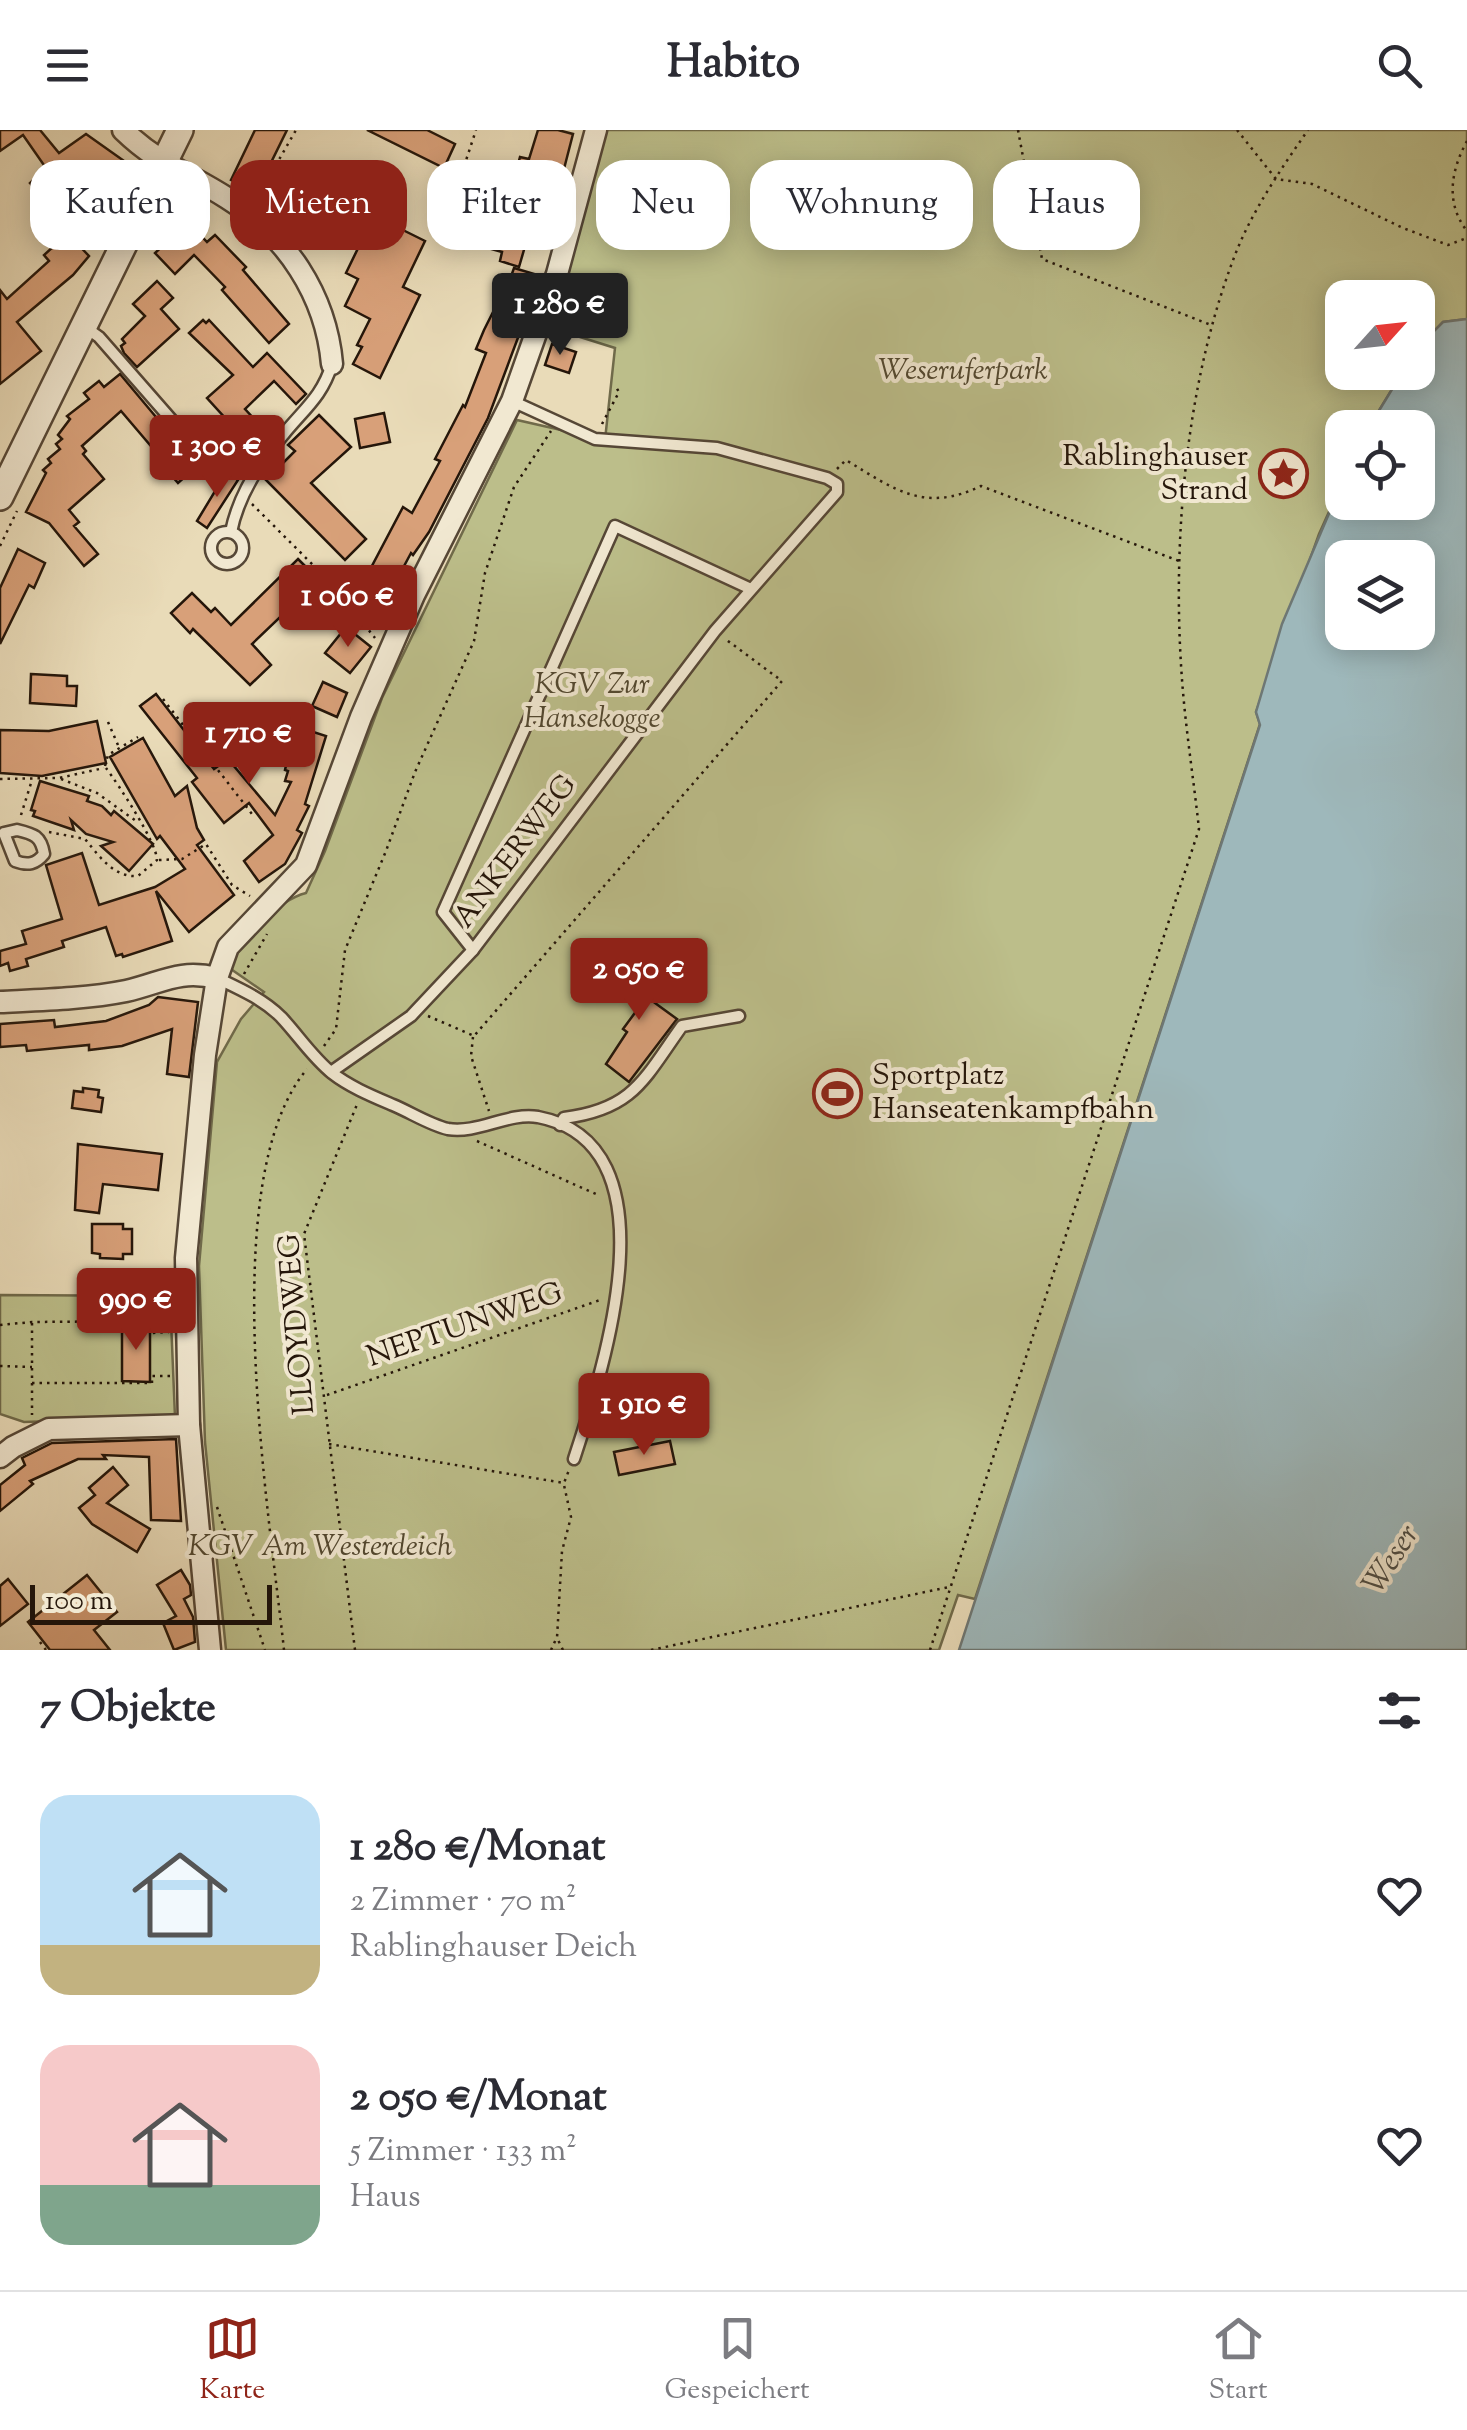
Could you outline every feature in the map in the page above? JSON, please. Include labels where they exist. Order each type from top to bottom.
[{"type":"street","points":[[123,130],[159,160]]},
{"type":"street","points":[[166,160],[180,130]]},
{"type":"street","points":[[210,1650],[189,1426],[186,1258],[217,978],[228,947],[257,905],[306,865],[338,776],[414,596],[512,402],[557,274],[596,130]]},
{"type":"street","points":[[0,497],[122,250]]},
{"type":"street","points":[[290,250],[302,261],[322,311],[332,364]]},
{"type":"street","points":[[0,1002],[124,991],[175,975],[195,973],[217,978]]},
{"type":"street","points":[[0,1458],[50,1429],[189,1426]]},
{"type":"lane","points":[[84,326],[99,337],[211,465]]},
{"type":"lane","points":[[231,532],[243,496],[274,445],[326,386],[332,364]]},
{"type":"lane","points":[[512,402],[595,439],[717,448],[828,478]]},
{"type":"lane","name":"ANKERWEG","points":[[331,1072],[411,1016],[474,950],[715,631],[837,492],[838,484],[828,478]]},
{"type":"lane","points":[[474,950],[443,912],[614,526],[752,589]]},
{"type":"lane","points":[[2,828],[37,836],[44,854],[38,861],[25,865],[15,861],[2,828]]},
{"type":"lane","points":[[217,978],[268,1005],[331,1072],[363,1092],[448,1129],[535,1116],[582,1138],[605,1162],[616,1203],[618,1293],[596,1389],[574,1459]]},
{"type":"lane","points":[[560,1125],[564,1118],[596,1114],[620,1102],[640,1084],[682,1026],[740,1016]]},
{"type":"path","points":[[279,160],[296,130]]},
{"type":"path","points":[[1018,130],[1042,260],[1212,326]]},
{"type":"path","points":[[1236,130],[1276,179],[1312,184],[1448,246],[1467,238]]},
{"type":"path","points":[[930,1650],[1199,829],[1183,690],[1180,562],[1192,424],[1212,326],[1236,253],[1308,130]]},
{"type":"path","points":[[465,160],[474,131]]},
{"type":"path","points":[[1467,141],[1453,167],[1453,201],[1467,232]]},
{"type":"path","points":[[595,439],[619,392],[616,388]]},
{"type":"path","points":[[284,1650],[256,1381],[254,1242],[268,1161],[284,1103],[336,1029],[345,950],[415,772],[474,641],[485,572],[514,487],[557,422]]},
{"type":"path","points":[[828,478],[846,460],[882,482],[925,499],[954,499],[981,486],[1180,562]]},
{"type":"path","points":[[243,496],[333,585],[388,655]]},
{"type":"path","points":[[493,1122],[471,1056],[474,1036],[782,681],[715,631]]},
{"type":"path","points":[[164,699],[252,814]]},
{"type":"path","points":[[108,722],[119,746]]},
{"type":"path","points":[[138,737],[108,755],[106,768],[137,821],[150,835],[157,848],[157,860]]},
{"type":"path","points":[[0,780],[59,778],[106,768]]},
{"type":"path","points":[[59,778],[96,793],[137,821]]},
{"type":"path","points":[[17,830],[32,779]]},
{"type":"path","points":[[37,836],[50,832],[78,836],[113,870],[130,877],[138,876],[157,860],[182,860],[206,844],[232,885],[257,905],[268,932],[238,988]]},
{"type":"path","points":[[411,1016],[427,1015],[474,1036]]},
{"type":"path","name":"LLOYDWEG","points":[[355,1650],[304,1234],[363,1092]]},
{"type":"path","points":[[448,1129],[616,1203]]},
{"type":"path","name":"NEPTUNWEG","points":[[325,1396],[618,1293]]},
{"type":"path","points":[[0,1325],[152,1321],[152,1333],[169,1332]]},
{"type":"path","points":[[32,1322],[32,1420],[36,1436]]},
{"type":"path","points":[[0,1366],[32,1367]]},
{"type":"path","points":[[32,1383],[152,1383],[152,1376],[170,1376]]},
{"type":"path","points":[[328,1444],[564,1483]]},
{"type":"path","points":[[552,1650],[562,1552],[570,1517],[564,1483],[574,1459]]},
{"type":"path","points":[[214,1500],[264,1650]]},
{"type":"path","points":[[651,1650],[950,1586]]},
{"type":"path","points":[[556,1638],[562,1650]]},
{"type":"path","points":[[40,1642],[46,1650]]},
{"type":"green space","points":[[606,130],[1467,130],[1467,319],[1443,322],[1435,331],[1435,280],[1325,280],[1325,390],[1392,390],[1379,410],[1325,410],[1325,520],[1256,712],[1260,724],[975,1599],[958,1595],[939,1650],[226,1650],[205,1442],[199,1266],[217,1062],[241,1019],[264,992],[228,967],[261,922],[306,893],[382,698],[517,420],[605,440],[615,348],[551,328],[573,250],[576,250],[596,166],[596,250],[730,250],[730,160],[598,160]]},
{"type":"green space","points":[[0,1295],[170,1296],[175,1417],[24,1422],[0,1414]]},
{"type":"water","name":"Weser","points":[[1467,319],[1467,1650],[959,1650],[1260,725],[1256,712],[1282,624],[1326,520],[1435,520],[1435,410],[1379,410],[1392,390],[1435,390],[1435,330],[1443,322]]},
{"type":"building","points":[[0,130],[40,130],[59,153],[86,134],[123,160],[40,160],[23,135],[0,151]]},
{"type":"building","points":[[255,130],[287,130],[272,160],[241,160]]},
{"type":"building","points":[[367,130],[427,130],[455,144],[448,160],[428,160]]},
{"type":"building","points":[[538,130],[573,134],[566,160],[519,160],[529,159]]},
{"type":"building","points":[[407,232],[425,241],[403,287],[420,295],[380,378],[353,364],[370,319],[345,306],[358,279],[346,273],[357,250],[407,250]]},
{"type":"building","points":[[215,235],[246,267],[243,270],[289,324],[269,343],[194,255],[175,274],[155,253],[210,250],[210,239]]},
{"type":"building","points":[[50,250],[83,250],[89,256],[73,275],[17,322],[41,351],[0,384],[0,290],[7,299],[49,261],[44,255]]},
{"type":"building","points":[[495,250],[524,250],[519,267],[500,261],[502,252]]},
{"type":"building","points":[[514,268],[541,276],[488,418],[429,532],[411,553],[379,613],[354,600],[403,507],[412,513],[440,461],[435,459],[465,407],[486,353],[476,349],[484,330],[494,310],[506,315],[516,288],[508,285]]},
{"type":"building","points":[[157,281],[173,298],[161,309],[179,329],[137,367],[124,353],[122,339],[145,316],[133,304]]},
{"type":"building","points":[[203,320],[209,320],[253,367],[267,353],[306,394],[296,404],[274,381],[245,409],[256,421],[235,440],[221,424],[226,419],[207,398],[233,375],[189,333]]},
{"type":"building","points":[[552,344],[576,352],[569,373],[545,365]]},
{"type":"building","points":[[120,374],[197,466],[178,483],[121,411],[82,446],[86,451],[83,454],[104,479],[69,510],[79,522],[74,526],[98,554],[84,566],[49,523],[26,512],[46,473],[43,470],[51,463],[48,459],[60,449],[56,444],[70,419],[67,416],[89,399],[84,393],[99,381],[104,387]]},
{"type":"building","points":[[384,413],[390,442],[360,448],[355,419]]},
{"type":"building","points":[[319,415],[351,447],[311,483],[366,539],[345,560],[266,480],[295,451],[288,445]]},
{"type":"building","points":[[226,473],[238,480],[207,528],[197,521]]},
{"type":"building","points":[[18,549],[45,563],[34,588],[29,585],[0,644],[0,588]]},
{"type":"building","points":[[298,559],[319,580],[252,644],[271,665],[250,685],[171,613],[192,593],[231,625]]},
{"type":"building","points":[[346,627],[371,647],[350,673],[325,653]]},
{"type":"building","points":[[31,674],[67,676],[67,686],[77,686],[76,706],[30,703]]},
{"type":"building","points":[[323,682],[347,693],[337,717],[312,706]]},
{"type":"building","points":[[156,694],[214,769],[228,759],[275,815],[291,782],[285,781],[285,770],[295,726],[326,736],[305,804],[309,806],[297,830],[302,833],[285,864],[259,882],[244,861],[273,835],[249,803],[224,823],[192,782],[197,778],[140,706]]},
{"type":"building","points":[[97,721],[106,763],[42,776],[0,773],[0,730],[49,731]]},
{"type":"building","points":[[143,738],[175,796],[187,786],[197,828],[204,840],[197,845],[234,895],[189,932],[156,891],[172,941],[123,957],[116,956],[106,927],[62,941],[64,947],[26,959],[28,966],[10,971],[8,963],[0,966],[0,951],[26,944],[22,931],[62,919],[46,865],[82,853],[99,905],[155,887],[185,869],[160,836],[157,839],[110,757]]},
{"type":"building","points":[[40,781],[89,796],[87,801],[102,806],[111,815],[114,811],[153,844],[129,871],[101,846],[113,842],[86,834],[71,820],[74,830],[33,816],[35,811],[31,810]]},
{"type":"building","points":[[621,962],[665,990],[655,1003],[677,1019],[629,1082],[606,1064],[637,1010],[630,1003],[634,997],[609,979]]},
{"type":"building","points":[[158,997],[198,1002],[189,1077],[167,1074],[172,1029],[122,1046],[89,1050],[89,1045],[27,1051],[26,1045],[0,1047],[0,1024],[54,1020],[55,1027],[106,1021],[149,1005]]},
{"type":"building","points":[[83,1088],[99,1090],[98,1097],[103,1098],[101,1112],[72,1108],[74,1091],[83,1092]]},
{"type":"building","points":[[78,1144],[162,1154],[158,1190],[103,1184],[99,1213],[75,1210]]},
{"type":"building","points":[[92,1224],[123,1224],[123,1229],[132,1229],[132,1254],[123,1254],[123,1259],[100,1258],[100,1254],[92,1253]]},
{"type":"building","points":[[122,1324],[150,1325],[150,1382],[122,1381]]},
{"type":"building","points":[[176,1439],[181,1521],[151,1520],[149,1457],[103,1455],[106,1459],[78,1459],[30,1481],[33,1484],[0,1511],[0,1485],[25,1465],[22,1458],[52,1443]]},
{"type":"building","points":[[670,1441],[675,1464],[619,1475],[614,1452]]},
{"type":"building","points":[[113,1467],[128,1485],[107,1503],[150,1529],[137,1552],[92,1524],[79,1508],[95,1495],[89,1488]]},
{"type":"building","points":[[181,1570],[190,1585],[191,1595],[184,1599],[193,1617],[195,1642],[174,1650],[163,1623],[176,1616],[157,1585]]},
{"type":"building","points":[[87,1575],[117,1612],[94,1630],[110,1650],[50,1650],[28,1622]]},
{"type":"building","points":[[8,1579],[28,1604],[0,1626],[0,1586]]},
{"type":"place","name":"Rablinghauser Strand","points":[[1283,474]]},
{"type":"place","name":"Sportplatz Hanseatenkampfbahn","points":[[837,1093]]},
{"type":"park label","name":"Weseruferpark","points":[[963,371]]},
{"type":"park label","name":"KGV Zur Hansekogge","points":[[592,702]]},
{"type":"park label","name":"KGV Am Westerdeich","points":[[320,1547]]}]
